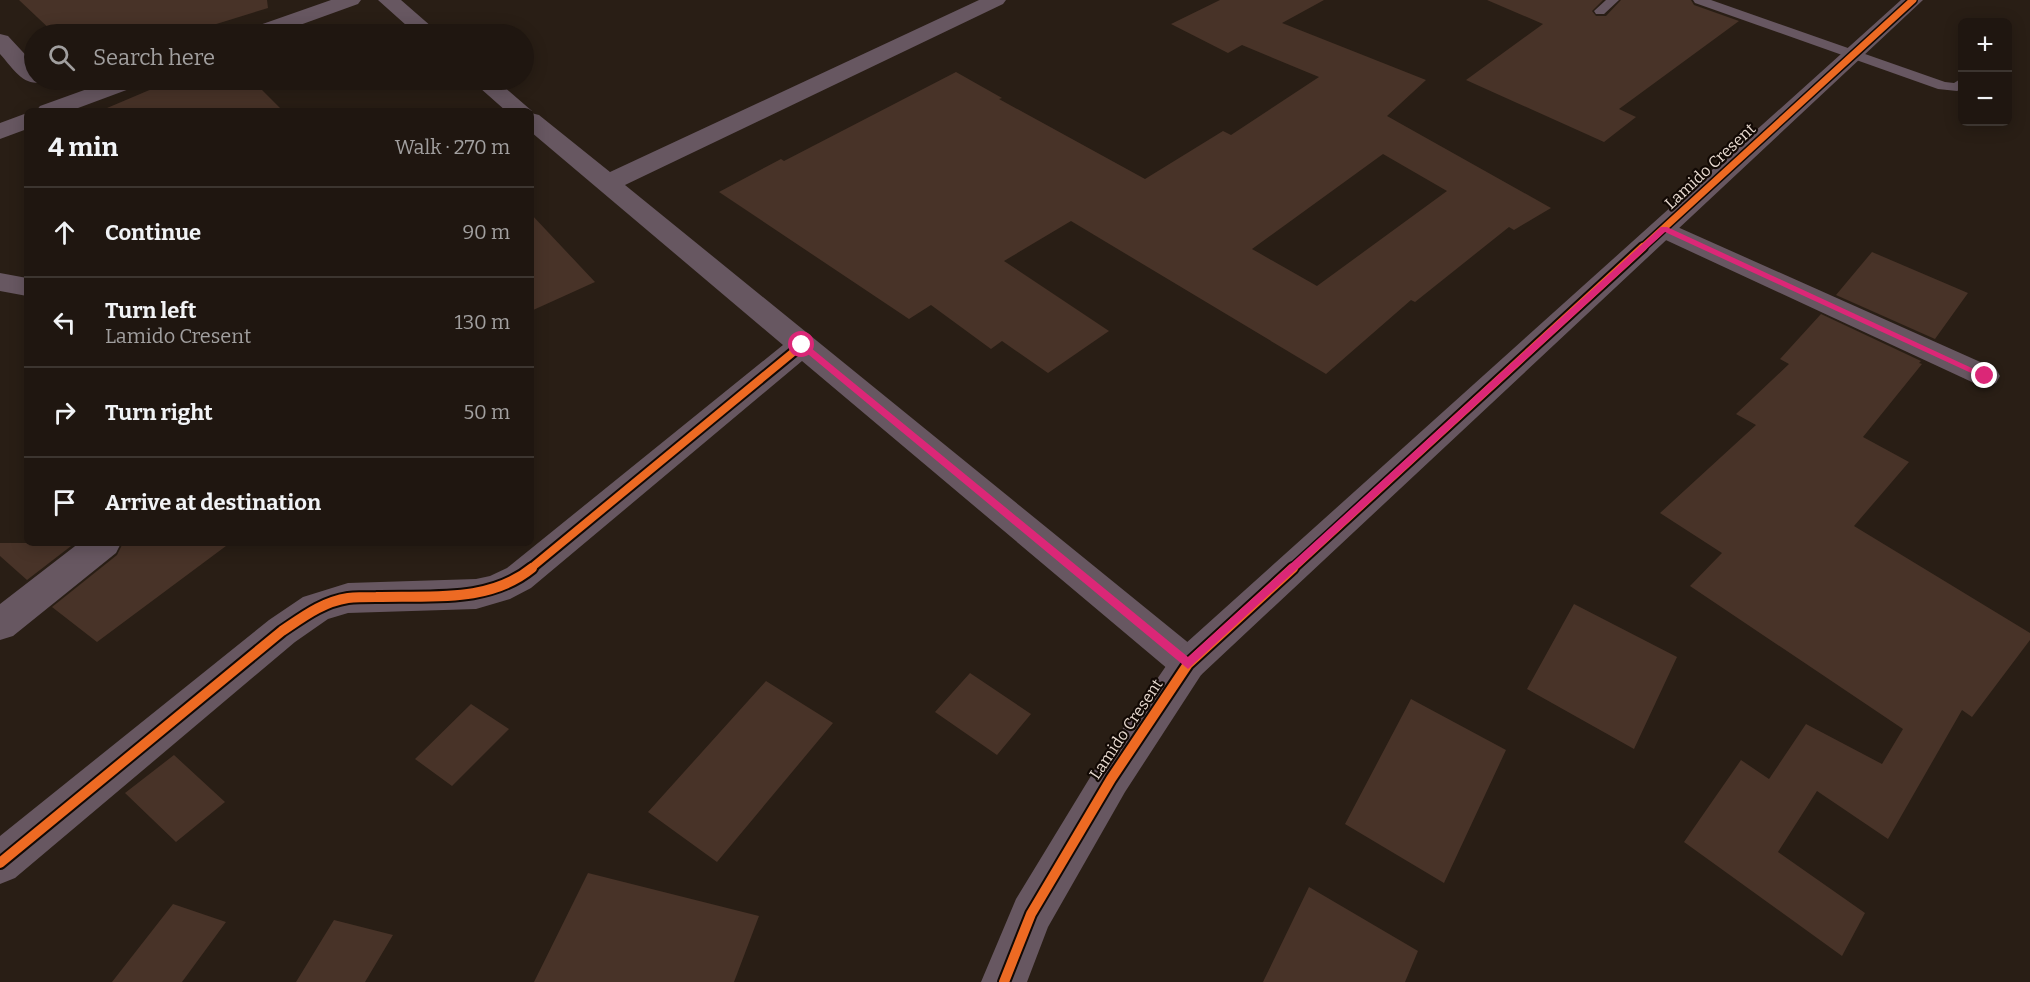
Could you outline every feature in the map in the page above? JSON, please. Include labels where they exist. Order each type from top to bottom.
[{"type":"street","points":[[284,24],[351,0]]},
{"type":"street","points":[[388,0],[417,24]]},
{"type":"street","points":[[606,184],[996,0]]},
{"type":"street","name":"Lamido Cresent","points":[[1004,982],[1031,914],[1111,779],[1188,664],[1913,0]]},
{"type":"street","points":[[0,41],[24,66]]},
{"type":"street","points":[[45,90],[59,108]]},
{"type":"street","points":[[62,108],[107,90]]},
{"type":"street","points":[[495,90],[516,108]]},
{"type":"street","points":[[0,132],[24,121]]},
{"type":"street","points":[[534,123],[1188,664]]},
{"type":"street","points":[[1664,229],[1985,376]]},
{"type":"street","points":[[0,282],[24,286]]},
{"type":"street","points":[[0,862],[282,631],[316,608],[348,598],[476,594],[496,589],[519,578],[802,345]]},
{"type":"street","points":[[0,625],[100,546]]},
{"type":"lane","points":[[1600,11],[1612,0]]},
{"type":"lane","points":[[1699,0],[1944,86],[1958,86]]},
{"type":"building","points":[[19,0],[267,0],[268,8],[216,24],[44,24]]},
{"type":"building","points":[[1220,0],[1324,0],[1282,23],[1426,80],[1387,116],[1551,208],[1514,230],[1509,227],[1415,302],[1411,300],[1326,374],[1071,221],[1004,261],[1109,331],[1048,373],[1002,341],[991,349],[931,305],[909,319],[719,192],[956,72],[1002,98],[999,99],[1145,179],[1223,131],[1231,135],[1319,77],[1242,45],[1228,53],[1171,24]],"holes":[[[1383,154],[1447,191],[1317,286],[1252,249]]]},
{"type":"building","points":[[1487,0],[1603,0],[1592,11],[1596,16],[1606,16],[1621,0],[1691,0],[1694,5],[1739,21],[1619,109],[1636,117],[1604,142],[1466,80],[1543,24]]},
{"type":"building","points":[[149,90],[262,90],[280,108],[107,108]]},
{"type":"building","points":[[534,217],[595,282],[534,310]]},
{"type":"building","points":[[1872,252],[1968,293],[1935,339],[1836,295]]},
{"type":"building","points":[[1821,314],[1921,361],[1919,363],[1922,364],[1863,437],[1909,462],[1854,526],[2030,633],[2030,640],[1972,717],[1962,710],[1888,839],[1817,791],[1778,852],[1865,913],[1842,956],[1684,842],[1741,760],[1769,779],[1806,724],[1882,764],[1903,729],[1690,586],[1722,553],[1660,513],[1756,425],[1736,414],[1789,364],[1780,359]]},
{"type":"building","points":[[0,543],[24,543],[24,546],[71,546],[27,580],[0,556]]},
{"type":"building","points":[[122,546],[226,546],[97,642],[52,607],[117,555]]},
{"type":"building","points":[[1574,604],[1677,657],[1634,749],[1527,689]]},
{"type":"building","points":[[970,673],[1031,714],[997,755],[935,712]]},
{"type":"building","points":[[766,681],[833,723],[717,862],[648,812]]},
{"type":"building","points":[[1411,699],[1506,750],[1444,883],[1345,824]]},
{"type":"building","points":[[471,704],[509,729],[452,786],[415,759]]},
{"type":"building","points":[[174,755],[225,802],[176,842],[125,793]]},
{"type":"building","points":[[588,873],[759,916],[734,982],[534,982]]},
{"type":"building","points":[[1309,887],[1418,951],[1405,982],[1263,982]]},
{"type":"building","points":[[173,904],[226,922],[182,982],[112,982]]},
{"type":"building","points":[[334,920],[393,935],[365,982],[296,982]]},
{"type":"cycle path","points":[[1004,982],[1031,914],[1111,779],[1188,664],[1913,0]]},
{"type":"cycle path","points":[[0,863],[282,631],[316,608],[348,598],[476,594],[497,589],[519,578],[802,345]]},
{"type":"route","points":[[802,345],[1188,664],[1664,229],[1985,376]]}]
